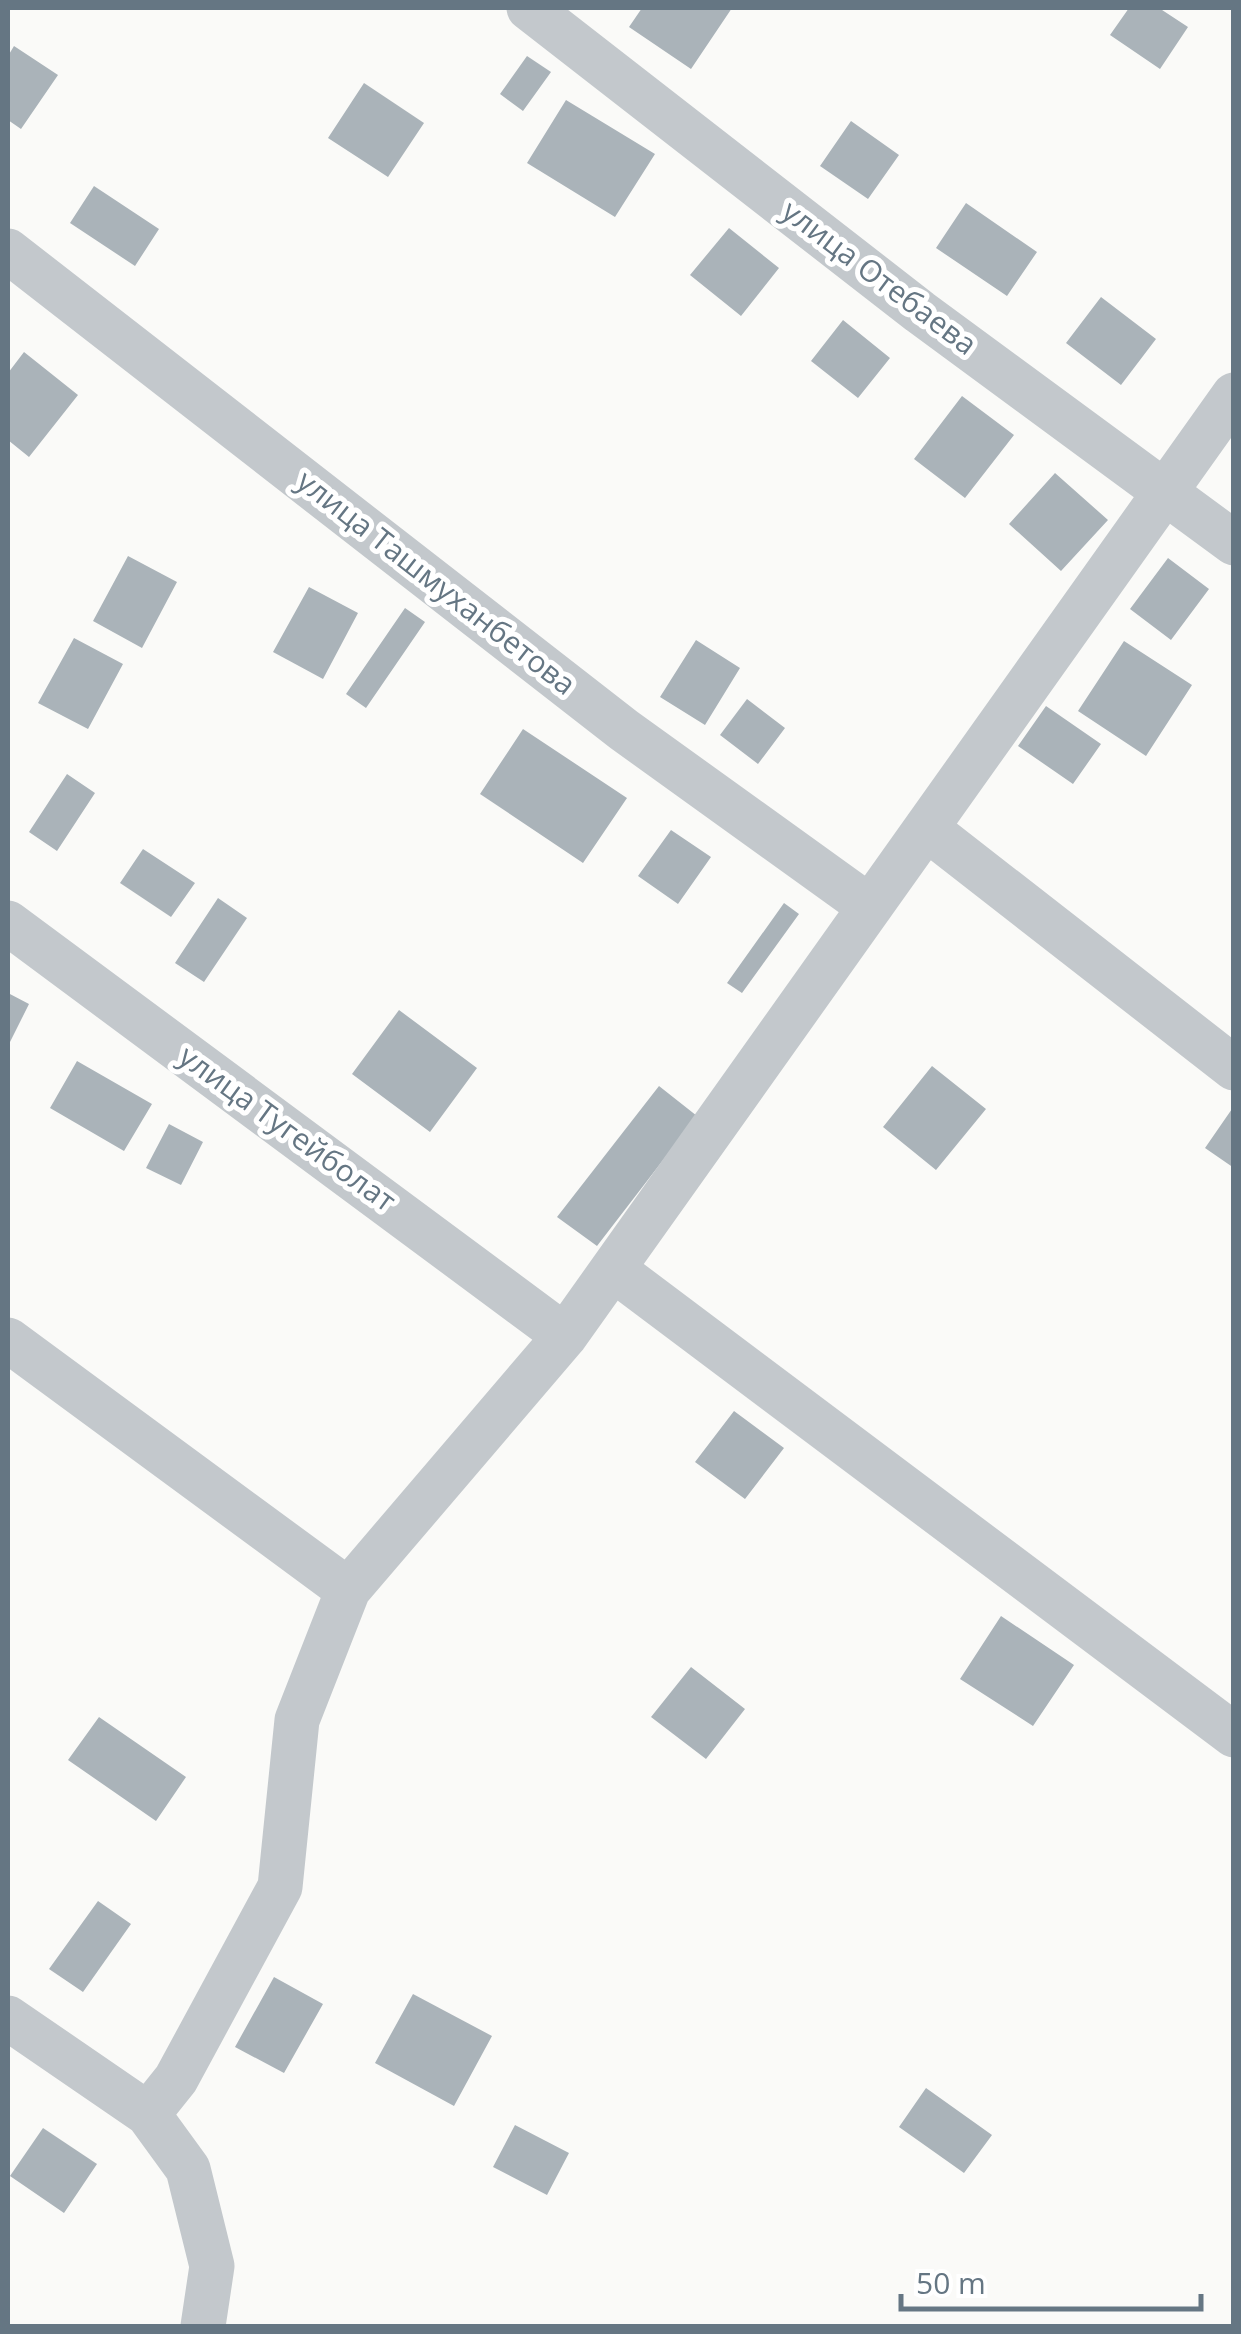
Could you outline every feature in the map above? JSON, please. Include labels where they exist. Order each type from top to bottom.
[{"type":"street","name":"улица Отебаева","points":[[528,8],[920,312],[1130,462],[1234,543]]},
{"type":"street","name":"улица Ташмуханбетова","points":[[8,251],[624,730],[870,907]]},
{"type":"street","points":[[148,2114],[176,2079],[280,1887],[297,1720],[348,1590],[565,1336],[1234,395]]},
{"type":"street","points":[[926,828],[1234,1068]]},
{"type":"street","name":"улица Тугейболат","points":[[8,923],[565,1336]]},
{"type":"street","points":[[614,1268],[1234,1735]]},
{"type":"street","points":[[8,1340],[348,1590]]},
{"type":"street","points":[[8,2018],[148,2114],[188,2170],[212,2266],[204,2326]]},
{"type":"building","points":[[642,8],[732,8],[691,69],[629,27]]},
{"type":"building","points":[[1129,8],[1159,8],[1188,27],[1160,69],[1110,35]]},
{"type":"building","points":[[14,46],[58,75],[21,129],[8,120],[8,56]]},
{"type":"building","points":[[527,56],[551,72],[523,111],[500,94]]},
{"type":"building","points":[[364,83],[424,123],[388,177],[328,138]]},
{"type":"building","points":[[566,100],[655,154],[615,217],[527,163]]},
{"type":"building","points":[[851,121],[899,155],[868,199],[820,166]]},
{"type":"building","points":[[94,186],[159,229],[135,266],[70,223]]},
{"type":"building","points":[[966,203],[1037,252],[1007,296],[936,248]]},
{"type":"building","points":[[729,228],[779,268],[741,316],[690,275]]},
{"type":"building","points":[[1101,297],[1156,339],[1121,385],[1066,343]]},
{"type":"building","points":[[843,320],[890,358],[858,398],[811,361]]},
{"type":"building","points":[[24,352],[78,395],[29,457],[8,440],[8,373]]},
{"type":"building","points":[[962,396],[1014,435],[965,498],[914,459]]},
{"type":"building","points":[[1055,473],[1108,520],[1061,571],[1009,524]]},
{"type":"building","points":[[128,556],[177,582],[142,648],[93,621]]},
{"type":"building","points":[[1168,558],[1209,589],[1171,640],[1130,609]]},
{"type":"building","points":[[309,587],[358,613],[323,679],[273,652]]},
{"type":"building","points":[[405,608],[425,622],[366,708],[346,694]]},
{"type":"building","points":[[74,638],[123,664],[88,729],[38,703]]},
{"type":"building","points":[[696,640],[740,668],[705,725],[660,697]]},
{"type":"building","points":[[1124,641],[1192,685],[1146,756],[1078,711]]},
{"type":"building","points":[[747,699],[785,728],[758,764],[720,735]]},
{"type":"building","points":[[1046,706],[1101,744],[1073,784],[1018,746]]},
{"type":"building","points":[[523,729],[627,798],[583,863],[480,794]]},
{"type":"building","points":[[67,774],[95,793],[57,851],[29,832]]},
{"type":"building","points":[[671,830],[711,857],[678,904],[638,876]]},
{"type":"building","points":[[143,849],[195,883],[171,917],[120,883]]},
{"type":"building","points":[[218,898],[247,918],[204,982],[175,963]]},
{"type":"building","points":[[784,903],[799,914],[742,993],[727,983]]},
{"type":"building","points":[[8,993],[29,1004],[8,1046]]},
{"type":"building","points":[[399,1010],[477,1068],[430,1132],[352,1074]]},
{"type":"building","points":[[77,1061],[152,1104],[124,1151],[50,1108]]},
{"type":"building","points":[[932,1066],[986,1109],[936,1170],[883,1127]]},
{"type":"building","points":[[659,1086],[697,1116],[597,1246],[557,1217]]},
{"type":"building","points":[[1234,1106],[1234,1168],[1205,1148]]},
{"type":"building","points":[[169,1124],[203,1142],[181,1185],[146,1168]]},
{"type":"building","points":[[734,1411],[784,1448],[745,1499],[695,1462]]},
{"type":"building","points":[[1001,1616],[1074,1665],[1033,1726],[960,1679]]},
{"type":"building","points":[[691,1667],[745,1709],[706,1759],[651,1717]]},
{"type":"building","points":[[99,1717],[186,1777],[156,1821],[68,1760]]},
{"type":"building","points":[[98,1901],[131,1924],[83,1992],[49,1969]]},
{"type":"building","points":[[274,1977],[323,2004],[284,2073],[235,2047]]},
{"type":"building","points":[[413,1994],[492,2036],[454,2106],[375,2063]]},
{"type":"building","points":[[926,2088],[992,2135],[964,2173],[899,2127]]},
{"type":"building","points":[[515,2125],[569,2153],[547,2195],[493,2167]]},
{"type":"building","points":[[43,2128],[97,2164],[64,2213],[10,2176]]}]
